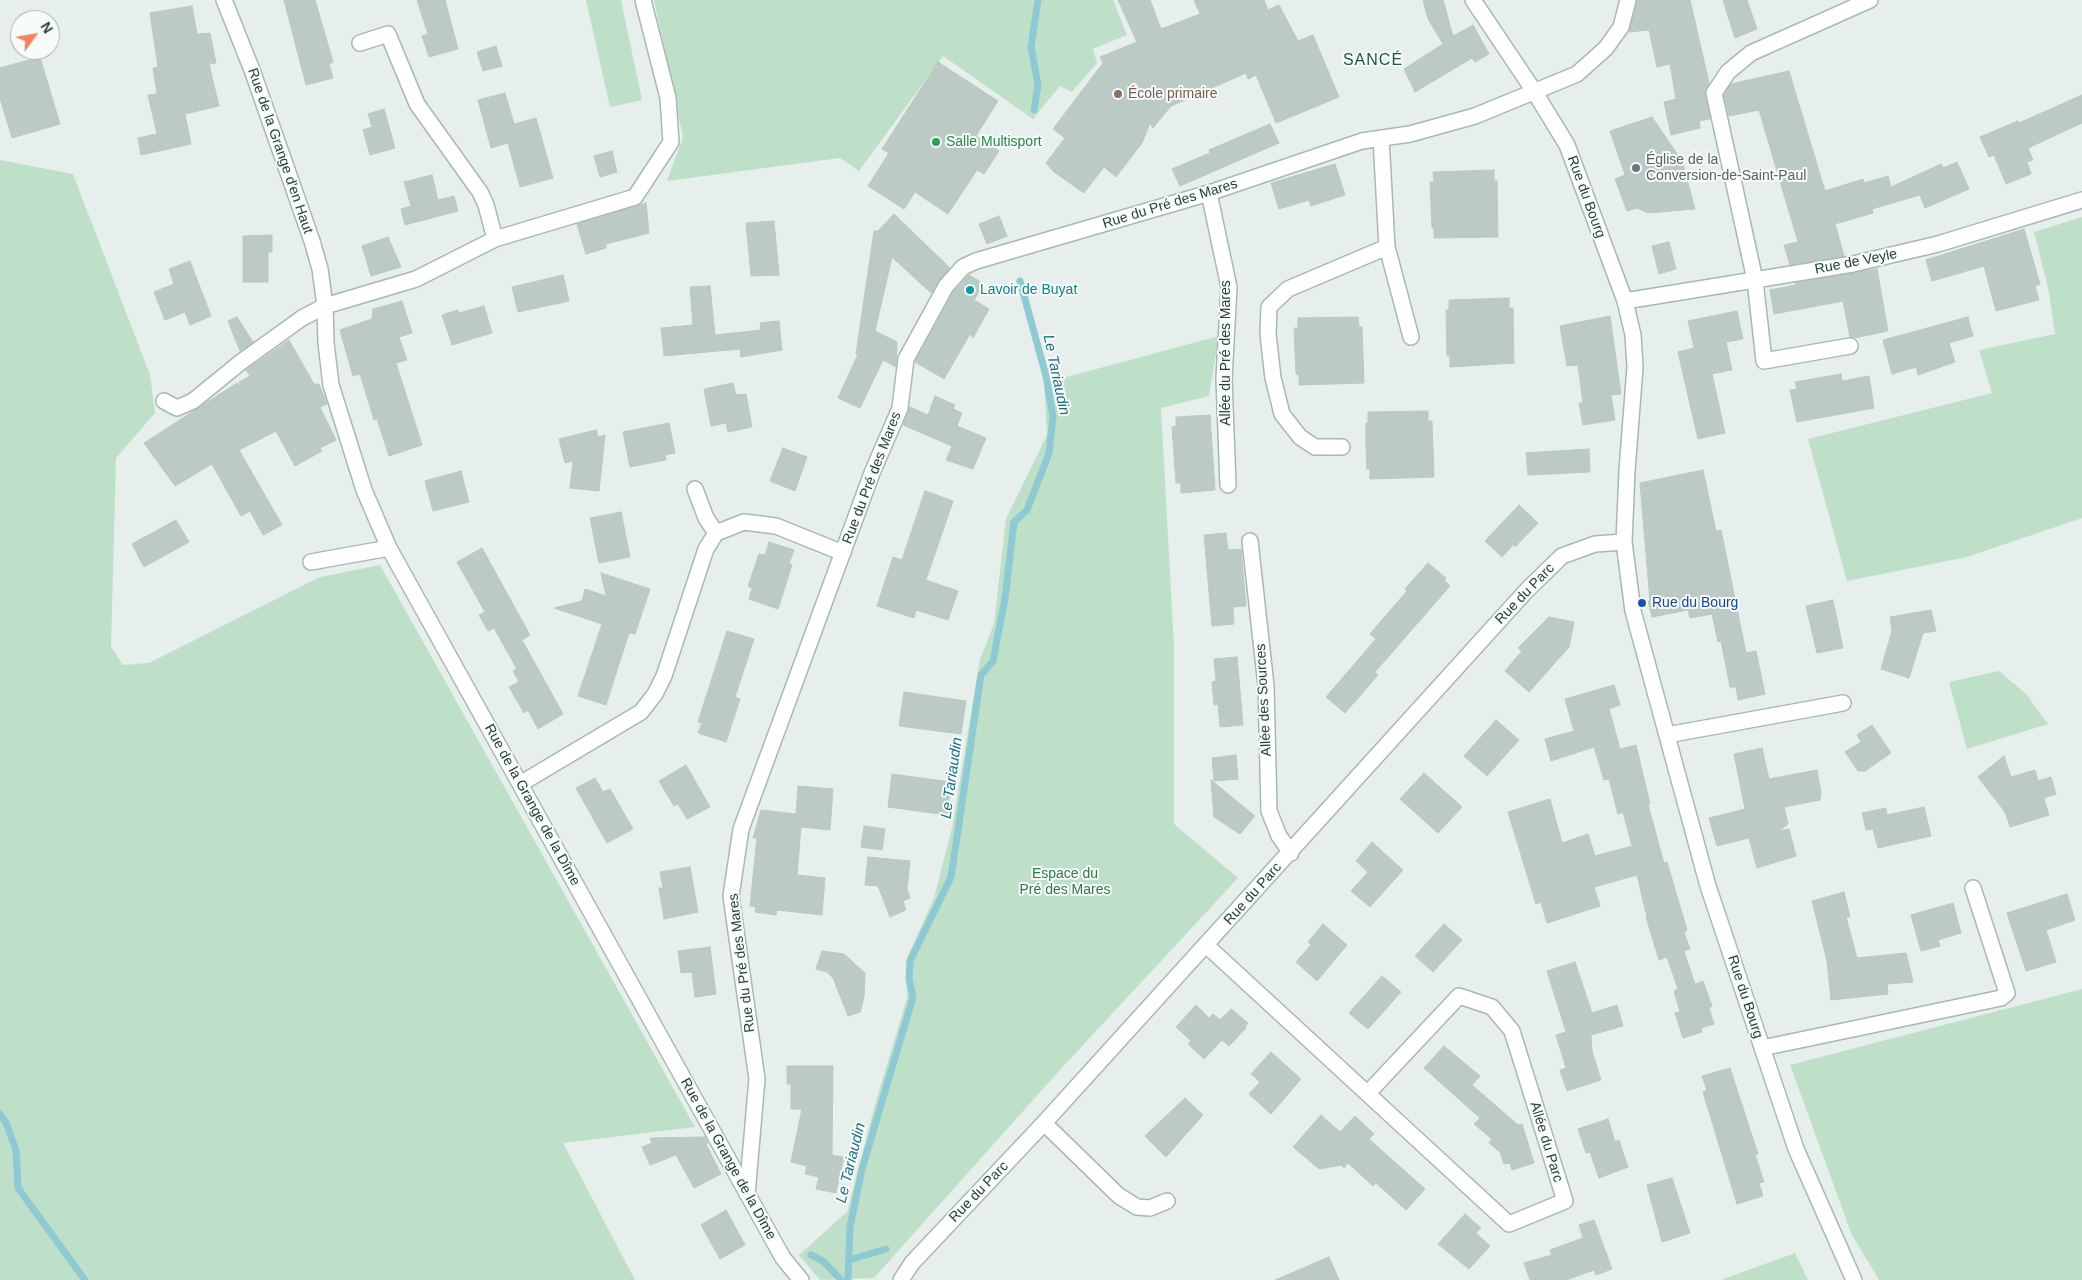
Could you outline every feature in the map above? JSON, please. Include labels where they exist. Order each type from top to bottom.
[{"type":"street","name":"Rue de la Grange d'en Haut","points":[[224,0],[252,70],[312,241],[320,269],[325,306]]},
{"type":"street","points":[[164,401],[177,408],[193,401],[249,356],[302,318],[325,306],[416,278],[495,239],[635,197],[671,142],[668,98],[643,0]]},
{"type":"street","name":"Rue du Bourg","points":[[1473,0],[1534,90],[1568,145],[1625,301],[1633,335],[1635,367],[1624,542],[1633,611],[1708,886],[1796,1150],[1854,1280]]},
{"type":"street","name":"Rue du Pré des Mares","points":[[747,1194],[757,1079],[731,896],[741,829],[843,553],[900,408],[906,359],[946,286],[963,267],[976,261],[1209,193],[1362,141],[1410,134],[1475,116],[1534,90],[1577,74],[1606,48],[1621,26],[1628,0]]},
{"type":"street","points":[[1850,346],[1764,361],[1755,280],[1714,93],[1728,72],[1751,53],[1870,0]]},
{"type":"street","points":[[360,43],[388,34],[417,104],[480,192],[486,205],[495,239]]},
{"type":"street","points":[[1381,138],[1386,247],[1411,337]]},
{"type":"street","name":"Allée du Pré des Mares","points":[[1209,193],[1229,287],[1224,379],[1228,485]]},
{"type":"street","name":"Rue de Veyle","points":[[1625,301],[1853,264],[1938,244],[2082,200]]},
{"type":"street","points":[[1342,447],[1315,447],[1300,437],[1282,414],[1273,378],[1268,334],[1269,307],[1288,289],[1386,247]]},
{"type":"street","name":"Rue de la Grange de la Dîme","points":[[325,306],[326,343],[331,385],[364,490],[388,548],[783,1258],[801,1280]]},
{"type":"street","points":[[695,489],[706,518],[716,533]]},
{"type":"street","points":[[520,784],[641,712],[655,694],[664,676],[706,549],[716,533],[744,522],[776,526],[843,553]]},
{"type":"street","name":"Allée des Sources","points":[[1250,542],[1266,686],[1269,811],[1280,836],[1291,853]]},
{"type":"street","name":"Rue du Parc","points":[[901,1280],[912,1263],[1044,1123],[1291,853],[1527,590],[1562,556],[1595,544],[1624,542]]},
{"type":"street","points":[[311,562],[388,548]]},
{"type":"street","points":[[1667,735],[1843,703]]},
{"type":"street","points":[[1762,1048],[2001,998],[2007,992],[1973,888]]},
{"type":"street","name":"Allée du Parc","points":[[1206,946],[1509,1224],[1565,1201],[1512,1031],[1492,1007],[1460,996],[1368,1093]]},
{"type":"street","points":[[1044,1123],[1119,1196],[1138,1207],[1150,1208],[1167,1201]]},
{"type":"green space","points":[[586,0],[621,0],[642,100],[610,107]]},
{"type":"green space","points":[[654,0],[1113,0],[1127,35],[1093,49],[1097,63],[1072,92],[1060,86],[1033,119],[943,56],[859,171],[840,158],[667,181],[683,137]]},
{"type":"green space","points":[[0,160],[73,174],[150,375],[155,413],[116,458],[111,647],[123,665],[149,663],[320,577],[380,565],[695,1127],[563,1143],[635,1280],[0,1280]]},
{"type":"green space","points":[[2082,217],[2082,518],[1967,557],[1847,581],[1808,439],[1992,393],[1979,350],[2055,334],[2049,292],[2034,232]]},
{"type":"green space","name":"Espace du Pré des Mares","points":[[1219,336],[1209,396],[1161,408],[1174,647],[1174,824],[1238,878],[1059,1071],[874,1278],[820,1280],[799,1255],[847,1212],[876,1101],[907,998],[907,958],[934,898],[952,828],[980,659],[994,624],[1006,519],[1047,435],[1044,381],[1059,379]]},
{"type":"green space","points":[[1999,671],[2026,694],[2048,724],[1967,749],[1949,682]]},
{"type":"green space","points":[[2082,989],[2082,1280],[1879,1280],[1851,1233],[1790,1065]]},
{"type":"green space","points":[[1795,1253],[1808,1280],[1721,1280]]},
{"type":"building","points":[[284,0],[315,0],[333,62],[329,64],[333,78],[306,85]]},
{"type":"building","points":[[417,0],[445,0],[458,49],[429,57],[422,36],[428,34]]},
{"type":"building","name":"École primaire","points":[[1118,0],[1150,0],[1161,29],[1200,14],[1194,0],[1264,0],[1268,10],[1279,5],[1298,41],[1313,35],[1339,97],[1276,123],[1256,75],[1248,79],[1246,73],[1171,106],[1153,128],[1150,123],[1142,143],[1116,177],[1104,167],[1084,193],[1054,172],[1046,163],[1065,138],[1053,129],[1103,63],[1100,57],[1137,42]]},
{"type":"building","points":[[1423,0],[1443,0],[1453,36],[1473,25],[1489,54],[1475,62],[1472,58],[1415,92],[1404,69],[1443,44],[1428,19]]},
{"type":"building","points":[[1637,0],[1690,0],[1709,83],[1705,95],[1710,119],[1699,121],[1700,128],[1671,135],[1664,102],[1676,99],[1670,64],[1657,67],[1649,30],[1629,32]]},
{"type":"building","points":[[1723,0],[1747,0],[1757,29],[1735,38]]},
{"type":"building","points":[[192,6],[197,34],[210,33],[216,63],[209,64],[219,106],[185,114],[191,144],[141,155],[138,138],[157,134],[148,95],[157,94],[153,68],[158,67],[150,13]]},
{"type":"building","points":[[496,46],[502,66],[483,71],[477,52]]},
{"type":"building","points":[[29,60],[41,60],[60,124],[12,138],[0,98],[0,68]]},
{"type":"building","name":"Salle Multisport","points":[[938,62],[998,101],[976,136],[999,151],[984,174],[977,170],[948,214],[915,192],[904,209],[868,186],[889,153],[882,149]]},
{"type":"building","points":[[1789,71],[1825,191],[1863,179],[1864,183],[1888,176],[1891,187],[1941,164],[1943,168],[1957,162],[1969,189],[1925,208],[1920,195],[1872,209],[1873,213],[1835,224],[1844,256],[1790,265],[1784,245],[1798,242],[1759,110],[1729,116],[1724,95],[1731,84]]},
{"type":"building","points":[[505,93],[514,124],[536,118],[553,178],[520,187],[508,143],[491,148],[478,100]]},
{"type":"building","points":[[2082,95],[2082,123],[2028,148],[2033,160],[2027,162],[2031,174],[2006,184],[1994,155],[1989,157],[1980,137],[2018,121],[2019,123]]},
{"type":"building","points":[[384,109],[395,148],[370,155],[363,130],[372,127],[368,114]]},
{"type":"building","points":[[1652,117],[1682,161],[1695,209],[1648,213],[1637,208],[1627,211],[1615,179],[1625,175],[1610,131]]},
{"type":"building","points":[[1270,124],[1279,143],[1180,186],[1172,169],[1210,153],[1209,150]]},
{"type":"building","points":[[612,151],[617,172],[600,177],[594,156]]},
{"type":"building","points":[[1335,164],[1345,195],[1311,206],[1309,200],[1279,209],[1271,183]]},
{"type":"building","points":[[1494,170],[1494,181],[1497,181],[1498,237],[1434,238],[1430,182],[1434,182],[1433,172]]},
{"type":"building","points":[[432,175],[438,200],[454,196],[458,211],[405,225],[401,209],[411,206],[404,182]]},
{"type":"building","points":[[646,203],[649,233],[606,244],[606,248],[586,254],[577,224]]},
{"type":"building","points":[[894,214],[950,268],[931,293],[892,257],[875,331],[897,342],[896,367],[883,360],[860,408],[838,398],[858,354],[856,354],[874,231],[878,231]]},
{"type":"building","points":[[999,216],[1007,236],[987,244],[979,224]]},
{"type":"building","points":[[774,221],[779,275],[751,276],[746,223]]},
{"type":"building","points":[[2024,229],[2040,284],[2035,286],[2039,300],[1996,311],[1984,266],[1932,281],[1926,260]]},
{"type":"building","points":[[272,235],[272,252],[268,252],[268,282],[243,282],[243,236]]},
{"type":"building","points":[[388,237],[401,267],[371,276],[362,246]]},
{"type":"building","points":[[1669,242],[1676,269],[1659,274],[1652,246]]},
{"type":"building","points":[[190,261],[211,316],[190,325],[185,312],[165,320],[154,292],[174,284],[169,269]]},
{"type":"building","points":[[1877,269],[1888,331],[1854,338],[1850,337],[1843,301],[1774,314],[1770,290],[1796,285],[1795,283]]},
{"type":"building","points":[[563,275],[569,301],[518,312],[512,287]]},
{"type":"building","points":[[969,275],[984,284],[974,300],[989,309],[973,338],[970,334],[944,379],[915,362],[954,291]]},
{"type":"building","points":[[710,286],[715,335],[761,330],[760,323],[779,321],[782,350],[741,357],[740,349],[664,356],[661,328],[693,325],[690,287]]},
{"type":"building","points":[[1509,298],[1509,308],[1513,308],[1514,363],[1450,367],[1450,356],[1447,356],[1446,310],[1449,310],[1449,300]]},
{"type":"building","points":[[402,301],[412,333],[399,337],[407,360],[396,363],[422,445],[389,456],[377,419],[374,420],[360,374],[353,376],[340,330],[372,319],[373,309]]},
{"type":"building","points":[[484,306],[492,333],[452,345],[442,315],[458,310],[459,313]]},
{"type":"building","points":[[1737,311],[1743,339],[1726,342],[1732,370],[1712,374],[1725,433],[1698,439],[1678,352],[1694,348],[1688,321]]},
{"type":"building","points":[[1610,316],[1621,394],[1611,395],[1615,420],[1583,425],[1579,403],[1583,403],[1578,365],[1567,366],[1560,326]]},
{"type":"building","points":[[237,317],[253,342],[240,351],[228,321]]},
{"type":"building","points":[[1358,317],[1359,327],[1362,327],[1364,383],[1299,385],[1299,375],[1296,374],[1294,328],[1298,328],[1298,318]]},
{"type":"building","points":[[1968,317],[1973,336],[1949,343],[1955,362],[1918,375],[1916,367],[1892,374],[1883,340]]},
{"type":"building","points":[[289,340],[314,384],[319,384],[327,404],[320,407],[336,440],[320,448],[322,451],[295,466],[276,431],[239,450],[282,525],[263,535],[250,511],[241,516],[212,464],[175,486],[144,443],[237,383],[239,387],[239,382],[250,376],[246,370]]},
{"type":"building","points":[[1841,374],[1842,381],[1869,376],[1874,408],[1797,422],[1790,390],[1797,389],[1795,382]]},
{"type":"building","points":[[733,383],[736,395],[746,394],[752,427],[728,432],[726,423],[711,426],[704,389]]},
{"type":"building","points":[[935,396],[955,405],[953,409],[962,413],[957,426],[986,438],[973,469],[946,460],[952,446],[903,425],[910,407],[928,415]]},
{"type":"building","points":[[1428,411],[1428,421],[1432,421],[1434,477],[1370,479],[1370,469],[1367,469],[1366,446],[1368,412]]},
{"type":"building","points":[[1210,415],[1215,490],[1181,493],[1181,483],[1176,483],[1172,427],[1176,426],[1176,417]]},
{"type":"building","points":[[669,423],[675,453],[665,455],[666,460],[630,467],[623,432]]},
{"type":"building","points":[[596,430],[598,437],[605,435],[599,491],[570,488],[573,461],[565,463],[559,439]]},
{"type":"building","points":[[783,448],[807,457],[795,491],[770,481]]},
{"type":"building","points":[[1589,449],[1590,472],[1528,475],[1526,453]]},
{"type":"building","points":[[1703,470],[1716,531],[1721,530],[1746,653],[1756,651],[1765,694],[1738,700],[1736,687],[1730,687],[1721,641],[1718,642],[1712,614],[1690,618],[1688,610],[1652,617],[1648,601],[1650,601],[1640,483]]},
{"type":"building","points":[[461,471],[469,502],[433,511],[425,481]]},
{"type":"building","points":[[925,491],[953,501],[926,580],[958,591],[948,620],[916,610],[914,618],[877,606],[893,557],[902,560]]},
{"type":"building","points":[[1519,505],[1538,523],[1515,547],[1514,544],[1502,557],[1485,541]]},
{"type":"building","points":[[621,512],[630,557],[599,563],[590,518]]},
{"type":"building","points":[[176,520],[189,542],[144,567],[132,544]]},
{"type":"building","points":[[1226,533],[1228,550],[1241,549],[1246,606],[1233,607],[1234,624],[1212,626],[1204,535]]},
{"type":"building","points":[[769,542],[794,550],[789,564],[792,565],[778,609],[749,599],[752,588],[748,586],[759,554],[765,555]]},
{"type":"building","points":[[482,548],[530,635],[522,640],[563,714],[538,729],[528,710],[524,713],[509,687],[519,682],[513,671],[517,669],[494,628],[488,631],[479,615],[485,612],[457,562]]},
{"type":"building","points":[[1428,563],[1446,578],[1444,580],[1450,586],[1375,672],[1378,675],[1345,713],[1326,697],[1376,639],[1370,634]]},
{"type":"building","points":[[601,573],[650,589],[635,634],[629,633],[606,705],[578,696],[602,624],[554,608],[582,601],[585,589],[606,596]]},
{"type":"building","points":[[1833,600],[1843,648],[1817,653],[1806,606]]},
{"type":"building","points":[[1931,610],[1936,631],[1923,633],[1909,678],[1881,669],[1892,631],[1890,617]]},
{"type":"building","points":[[1549,617],[1574,622],[1569,647],[1529,692],[1505,671],[1522,651],[1518,648]]},
{"type":"building","points":[[727,631],[754,639],[735,697],[740,699],[726,742],[698,733],[702,723],[698,722]]},
{"type":"building","points":[[1237,657],[1243,725],[1220,727],[1218,704],[1214,705],[1212,682],[1216,681],[1214,659]]},
{"type":"building","points":[[1614,685],[1620,705],[1609,709],[1620,749],[1636,745],[1650,804],[1648,805],[1664,863],[1667,862],[1687,930],[1684,932],[1690,949],[1684,951],[1695,984],[1703,981],[1712,1006],[1709,1008],[1714,1024],[1701,1028],[1702,1032],[1683,1038],[1675,1013],[1680,1012],[1674,991],[1678,989],[1667,957],[1659,960],[1646,917],[1637,875],[1594,887],[1600,906],[1547,923],[1541,902],[1536,904],[1508,812],[1550,799],[1562,843],[1588,834],[1595,856],[1632,846],[1623,812],[1618,814],[1609,779],[1604,780],[1594,747],[1551,761],[1545,739],[1574,731],[1565,699]]},
{"type":"building","points":[[904,692],[966,701],[961,734],[899,726]]},
{"type":"building","points":[[1496,720],[1519,740],[1487,776],[1464,756]]},
{"type":"building","points":[[1872,725],[1891,753],[1865,771],[1858,771],[1845,752],[1861,742],[1857,735]]},
{"type":"building","points":[[1762,748],[1769,779],[1817,770],[1821,792],[1820,800],[1784,807],[1788,824],[1779,831],[1789,829],[1796,856],[1757,868],[1749,838],[1717,846],[1709,818],[1745,809],[1734,754]]},
{"type":"building","points":[[1236,755],[1238,779],[1214,781],[1212,758]]},
{"type":"building","points":[[2004,756],[2011,777],[2035,770],[2038,781],[2051,777],[2056,794],[2044,798],[2049,815],[2010,827],[2005,812],[1978,777]]},
{"type":"building","points":[[686,765],[710,807],[687,819],[678,804],[674,806],[659,781]]},
{"type":"building","points":[[1424,773],[1462,807],[1438,833],[1400,799]]},
{"type":"building","points":[[892,774],[951,782],[947,815],[888,807]]},
{"type":"building","points":[[595,778],[603,792],[610,789],[633,829],[607,843],[576,788]]},
{"type":"building","points":[[1211,780],[1255,816],[1240,834],[1214,817]]},
{"type":"building","points":[[798,786],[833,789],[830,830],[801,827],[797,875],[825,878],[822,915],[777,910],[776,915],[755,912],[756,907],[750,906],[757,838],[753,838],[761,810],[796,814]]},
{"type":"building","points":[[1924,807],[1931,836],[1878,848],[1873,829],[1866,830],[1862,813],[1886,808],[1887,815]]},
{"type":"building","points":[[864,826],[885,829],[882,850],[861,847]]},
{"type":"building","points":[[1372,842],[1403,870],[1370,907],[1351,891],[1368,872],[1356,861]]},
{"type":"building","points":[[868,857],[910,861],[907,889],[910,898],[903,901],[906,910],[890,917],[878,886],[865,885]]},
{"type":"building","points":[[690,867],[698,912],[664,919],[659,888],[663,888],[660,872]]},
{"type":"building","points":[[1844,892],[1850,917],[1846,917],[1857,958],[1906,953],[1913,982],[1887,984],[1888,994],[1831,1000],[1827,961],[1812,901]]},
{"type":"building","points":[[2067,894],[2075,920],[2046,930],[2056,962],[2026,971],[2007,913]]},
{"type":"building","points":[[1953,903],[1961,933],[1938,940],[1940,946],[1921,951],[1911,915]]},
{"type":"building","points":[[1323,924],[1347,945],[1317,981],[1296,962],[1311,945],[1308,942]]},
{"type":"building","points":[[1444,924],[1462,940],[1433,972],[1415,956]]},
{"type":"building","points":[[710,947],[716,994],[695,997],[692,972],[681,973],[678,951]]},
{"type":"building","points":[[822,951],[844,954],[865,973],[864,997],[860,1012],[848,1016],[833,978],[827,972],[816,969]]},
{"type":"building","points":[[1575,962],[1592,1013],[1617,1005],[1623,1026],[1591,1035],[1592,1051],[1601,1080],[1567,1091],[1560,1070],[1566,1068],[1556,1035],[1566,1032],[1547,971]]},
{"type":"building","points":[[1382,976],[1401,992],[1368,1029],[1349,1013]]},
{"type":"building","points":[[1196,1005],[1209,1018],[1213,1014],[1220,1020],[1231,1009],[1248,1023],[1246,1028],[1229,1046],[1222,1040],[1204,1059],[1188,1044],[1191,1041],[1176,1027]]},
{"type":"building","points":[[1444,1046],[1480,1076],[1472,1085],[1518,1125],[1522,1124],[1534,1163],[1512,1170],[1510,1163],[1504,1164],[1500,1152],[1489,1143],[1492,1139],[1474,1124],[1480,1118],[1424,1068]]},
{"type":"building","points":[[1271,1052],[1301,1079],[1271,1114],[1249,1094],[1260,1082],[1251,1074]]},
{"type":"building","points":[[787,1066],[833,1066],[832,1155],[844,1157],[836,1193],[816,1189],[819,1177],[805,1174],[807,1166],[791,1162],[802,1109],[791,1109],[791,1084],[787,1084]]},
{"type":"building","points":[[1730,1068],[1758,1154],[1755,1155],[1764,1182],[1759,1183],[1763,1196],[1737,1204],[1703,1092],[1707,1090],[1702,1076]]},
{"type":"building","points":[[1185,1098],[1203,1115],[1166,1157],[1145,1136]]},
{"type":"building","points":[[1321,1115],[1340,1132],[1355,1116],[1374,1134],[1369,1139],[1425,1189],[1406,1210],[1376,1183],[1373,1186],[1348,1163],[1344,1168],[1341,1165],[1319,1169],[1293,1147]]},
{"type":"building","points":[[1608,1119],[1615,1142],[1619,1140],[1628,1167],[1599,1178],[1590,1152],[1586,1153],[1578,1129]]},
{"type":"building","points":[[705,1137],[708,1143],[706,1144],[721,1174],[694,1188],[676,1155],[650,1165],[642,1147],[652,1143],[650,1138]]},
{"type":"building","points":[[1672,1178],[1690,1233],[1662,1242],[1647,1185]]},
{"type":"building","points":[[726,1210],[745,1245],[720,1259],[701,1225]]},
{"type":"building","points":[[1465,1214],[1481,1228],[1476,1233],[1490,1246],[1469,1269],[1438,1244]]},
{"type":"building","points":[[1594,1220],[1612,1269],[1596,1275],[1594,1270],[1566,1280],[1530,1280],[1524,1263],[1552,1255],[1550,1250],[1583,1238],[1579,1225]]},
{"type":"building","points":[[1329,1257],[1339,1280],[1275,1280]]},
{"type":"waterway","name":"Le Tariaudin","points":[[1034,110],[1038,85],[1031,47],[1038,0]]},
{"type":"waterway","name":"Le Tariaudin","points":[[848,1280],[850,1227],[862,1169],[913,997],[909,979],[910,961],[951,877],[981,675],[993,661],[1005,598],[1014,522],[1027,510],[1049,453],[1053,417],[1046,376],[1020,281]]},
{"type":"waterway","points":[[0,1114],[6,1123],[16,1150],[18,1188],[85,1280]]},
{"type":"waterway","points":[[849,1260],[886,1249]]},
{"type":"waterway","points":[[811,1255],[823,1261],[841,1280]]},
{"type":"place","name":"École primaire","points":[[1118,94]]},
{"type":"place","name":"Salle Multisport","points":[[936,142]]},
{"type":"place","name":"Église de la Conversion-de-Saint-Paul","points":[[1636,168]]},
{"type":"place","name":"Lavoir de Buyat","points":[[970,290]]},
{"type":"place","name":"Rue du Bourg","points":[[1642,603]]},
{"type":"district","name":"SANCÉ","points":[[1373,61]]}]
